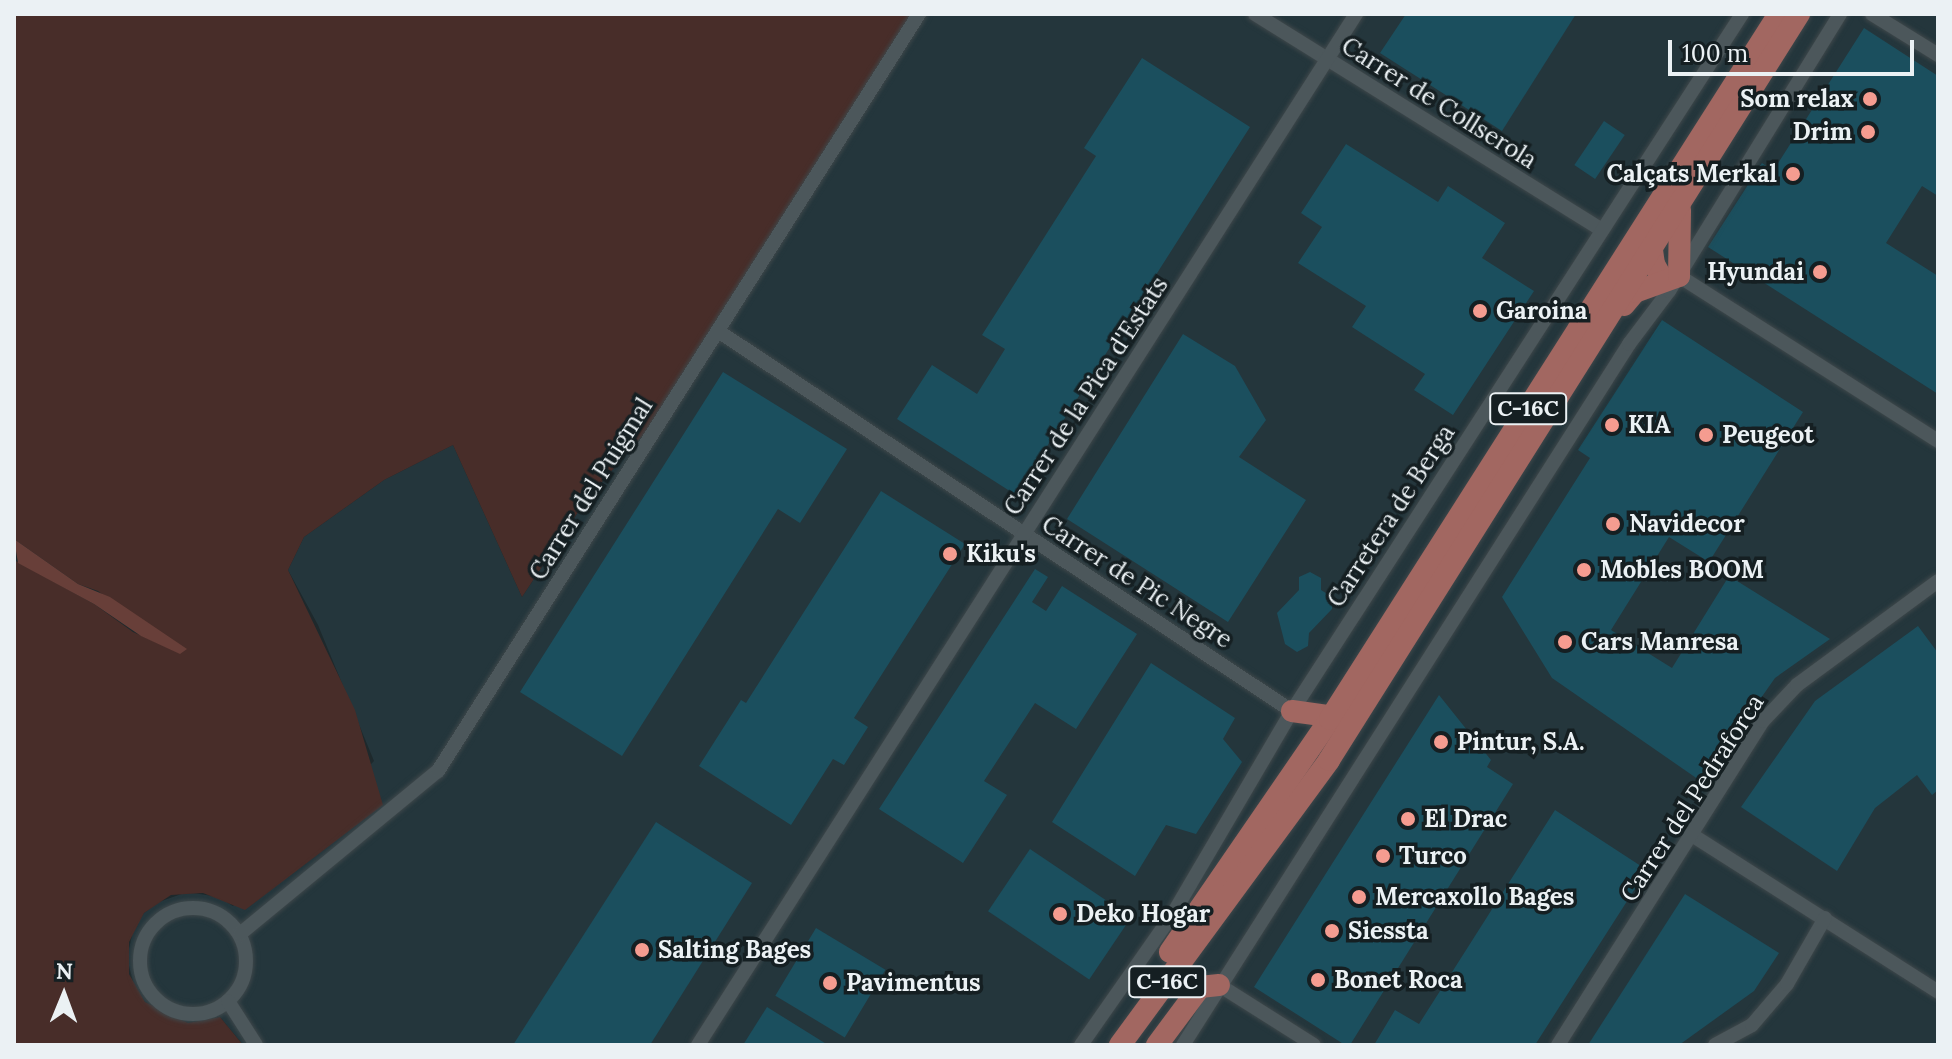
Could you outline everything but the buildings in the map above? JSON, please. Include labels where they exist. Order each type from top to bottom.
[{"type":"main road","name":"C-16C","points":[[1103,1045],[1330,719],[1779,14]]},
{"type":"main road","name":"C-16C","points":[[1120,1045],[1329,760],[1421,607],[1680,209],[1799,14]]},
{"type":"main road","points":[[1671,278],[1651,250],[1650,234],[1740,94],[1752,58]]},
{"type":"main road","points":[[1671,278],[1680,209]]},
{"type":"main road","points":[[1566,349],[1590,327],[1638,250],[1676,250]]},
{"type":"main road","points":[[1601,331],[1635,292],[1671,278]]},
{"type":"main road","points":[[1292,711],[1330,719],[1343,718],[1394,637],[1421,607]]},
{"type":"main road","points":[[1273,800],[1302,733],[1292,711]]},
{"type":"main road","points":[[1134,1045],[1176,986],[1213,918]]},
{"type":"main road","points":[[1157,1045],[1200,987],[1219,985]]},
{"type":"street","name":"Carrer del Puigmal","points":[[240,934],[438,771],[919,14]]},
{"type":"street","name":"Carrer de Collserola","points":[[1255,14],[1601,229]]},
{"type":"street","name":"Carrer de la Pica d'Estats","points":[[698,1045],[1356,14]]},
{"type":"street","name":"Carretera de Berga","points":[[1081,1045],[1174,912],[1292,711],[1742,14]]},
{"type":"street","points":[[1183,1045],[1840,14]]},
{"type":"street","points":[[1872,14],[1938,55]]},
{"type":"street","points":[[1671,278],[1938,441]]},
{"type":"street","name":"Carrer de Pic Negre","points":[[718,331],[1292,711]]},
{"type":"street","name":"Carrer del Pedraforca","points":[[1558,1045],[1763,721],[1797,685],[1938,581]]},
{"type":"street","points":[[1692,835],[1938,992]]},
{"type":"street","points":[[180,909],[214,912],[240,934],[246,970],[228,1001],[197,1013],[164,1004],[143,977],[143,943],[164,917],[180,909]]},
{"type":"street","points":[[1715,1045],[1752,1025],[1787,984],[1825,918]]},
{"type":"street","points":[[1219,985],[1314,1045]]},
{"type":"street","points":[[228,1001],[256,1045]]},
{"type":"shaded area","points":[[14,14],[912,14],[652,425],[586,500],[522,597],[453,445],[384,480],[304,537],[288,570],[355,710],[383,805],[245,910],[203,893],[171,895],[144,913],[129,942],[129,974],[145,1002],[188,1023],[220,1017],[243,1045],[14,1045],[14,560],[94,604],[133,632],[180,653],[98,591],[78,584],[14,539]]},
{"type":"shaded area","points":[[912,14],[1938,14],[1938,1045],[243,1045],[220,1017],[188,1023],[145,1002],[135,989],[127,958],[134,926],[144,913],[156,903],[187,892],[219,897],[233,906],[374,761],[318,625],[288,570],[304,537],[384,480],[453,445],[522,597],[586,500],[652,425]]},
{"type":"shaded area","points":[[14,539],[78,584],[110,597],[187,649],[180,654],[141,636],[94,604],[18,563]]},
{"type":"place","name":"Som relax","points":[[1870,99]]},
{"type":"place","name":"Drim","points":[[1868,132]]},
{"type":"place","name":"Calçats Merkal","points":[[1793,174]]},
{"type":"place","name":"Hyundai","points":[[1820,272]]},
{"type":"place","name":"Garoina","points":[[1480,311]]},
{"type":"place","name":"KIA","points":[[1612,425]]},
{"type":"place","name":"Peugeot","points":[[1706,435]]},
{"type":"place","name":"Navidecor","points":[[1613,524]]},
{"type":"place","name":"Kiku's","points":[[950,554]]},
{"type":"place","name":"Mobles BOOM","points":[[1584,570]]},
{"type":"place","name":"Cars Manresa","points":[[1565,642]]},
{"type":"place","name":"Pintur, S.A.","points":[[1441,742]]},
{"type":"place","name":"El Drac","points":[[1408,819]]},
{"type":"place","name":"Turco","points":[[1383,856]]},
{"type":"place","name":"Mercaxollo Bages","points":[[1359,897]]},
{"type":"place","name":"Deko Hogar","points":[[1060,914]]},
{"type":"place","name":"Siessta","points":[[1332,931]]},
{"type":"place","name":"Salting Bages","points":[[642,950]]},
{"type":"place","name":"Bonet Roca","points":[[1318,980]]},
{"type":"place","name":"Pavimentus","points":[[830,983]]}]
